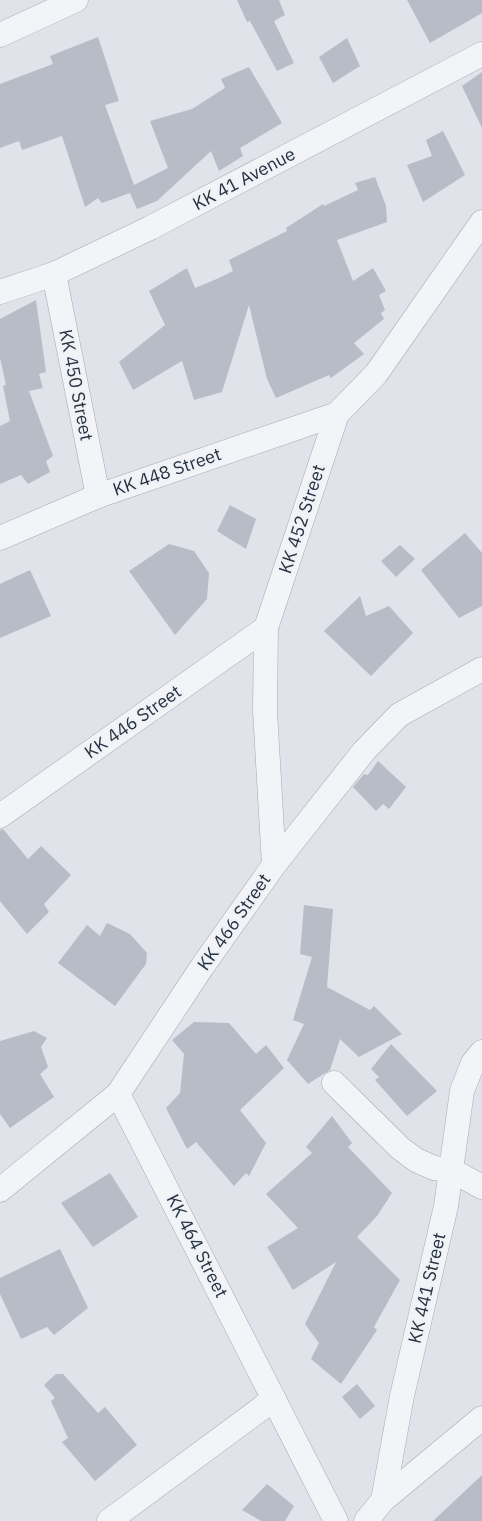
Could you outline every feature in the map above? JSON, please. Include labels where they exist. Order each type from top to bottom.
[{"type":"street","points":[[0,35],[76,0]]},
{"type":"street","name":"KK 41 Avenue","points":[[0,292],[54,274],[150,228],[482,54]]},
{"type":"street","name":"KK 452 Street","points":[[274,865],[265,711],[266,628],[337,414],[376,374],[482,222]]},
{"type":"street","name":"KK 450 Street","points":[[54,274],[98,496]]},
{"type":"street","name":"KK 448 Street","points":[[0,538],[98,496],[337,414]]},
{"type":"street","name":"KK 446 Street","points":[[0,816],[266,628]]},
{"type":"street","name":"KK 466 Street","points":[[0,1190],[118,1094],[202,967],[274,865],[364,751],[399,715],[482,669]]},
{"type":"street","name":"KK 441 Street","points":[[366,1521],[383,1500],[402,1396],[446,1206],[462,1091],[473,1063],[482,1052]]},
{"type":"street","points":[[334,1083],[408,1154],[434,1168],[451,1170],[482,1187]]},
{"type":"street","name":"KK 464 Street","points":[[118,1094],[336,1521]]},
{"type":"street","points":[[109,1521],[274,1399]]},
{"type":"street","points":[[383,1500],[482,1418]]},
{"type":"building","points":[[237,0],[279,0],[285,15],[274,21],[294,63],[277,71],[250,21],[247,22]]},
{"type":"building","points":[[407,0],[482,0],[482,13],[430,43]]},
{"type":"building","points":[[98,37],[119,101],[105,105],[134,185],[168,168],[150,121],[192,109],[225,88],[221,79],[249,67],[282,123],[240,148],[243,156],[219,171],[211,151],[157,201],[137,209],[130,193],[102,203],[98,198],[85,207],[62,136],[22,150],[19,141],[0,148],[0,84],[53,64],[50,56]]},
{"type":"building","points":[[347,38],[360,66],[333,83],[319,57]]},
{"type":"building","points":[[482,72],[482,128],[462,86]]},
{"type":"building","points":[[443,131],[465,175],[423,202],[407,165],[432,156],[426,140]]},
{"type":"building","points":[[375,177],[386,206],[387,222],[337,240],[353,281],[373,268],[386,291],[379,295],[385,310],[381,313],[384,319],[354,343],[364,354],[331,378],[329,375],[276,398],[267,379],[249,305],[222,392],[194,400],[182,361],[133,390],[119,362],[165,325],[149,291],[187,268],[195,288],[233,271],[229,260],[287,231],[286,228],[323,204],[324,206],[358,190],[355,183]]},
{"type":"building","points":[[36,300],[46,372],[39,374],[43,388],[29,391],[53,456],[46,461],[50,472],[28,484],[21,475],[0,484],[0,426],[10,421],[3,386],[6,385],[0,358],[0,319]]},
{"type":"building","points":[[230,505],[256,519],[246,549],[217,531]]},
{"type":"building","points":[[465,533],[482,553],[482,606],[459,618],[421,570]]},
{"type":"building","points":[[169,544],[194,551],[209,573],[207,599],[175,635],[129,571]]},
{"type":"building","points":[[400,545],[415,559],[396,577],[381,561]]},
{"type":"building","points":[[30,570],[51,616],[0,638],[0,584]]},
{"type":"building","points":[[360,596],[366,616],[389,606],[413,633],[371,676],[324,631]]},
{"type":"building","points":[[378,761],[406,787],[389,809],[383,804],[376,811],[353,787],[364,774],[368,775]]},
{"type":"building","points":[[3,829],[28,859],[41,846],[71,875],[44,904],[49,912],[27,934],[0,901],[0,830]]},
{"type":"building","points":[[304,905],[333,909],[327,987],[370,1010],[374,1006],[402,1034],[359,1057],[340,1039],[330,1070],[308,1084],[287,1060],[304,1024],[293,1020],[312,957],[300,954]]},
{"type":"building","points":[[107,923],[130,934],[147,953],[146,964],[115,1006],[58,963],[87,925],[100,936]]},
{"type":"building","points":[[194,1022],[229,1023],[256,1054],[266,1045],[284,1068],[240,1110],[266,1143],[249,1176],[246,1173],[234,1186],[196,1142],[187,1149],[166,1108],[180,1093],[184,1054],[172,1040]]},
{"type":"building","points":[[34,1031],[47,1038],[41,1047],[48,1067],[40,1074],[54,1097],[10,1128],[0,1114],[0,1041]]},
{"type":"building","points":[[391,1044],[437,1091],[407,1116],[375,1080],[379,1077],[371,1069]]},
{"type":"building","points":[[332,1116],[352,1143],[348,1147],[392,1193],[377,1216],[357,1237],[400,1280],[374,1327],[377,1330],[341,1384],[311,1359],[319,1343],[305,1324],[336,1262],[293,1290],[267,1247],[298,1228],[266,1194],[312,1153],[306,1147]]},
{"type":"building","points":[[110,1173],[138,1217],[93,1247],[61,1203]]},
{"type":"building","points":[[60,1249],[88,1308],[54,1335],[47,1327],[21,1339],[0,1294],[0,1278]]},
{"type":"building","points":[[56,1374],[63,1374],[98,1413],[105,1407],[137,1445],[95,1481],[62,1442],[68,1438],[51,1401],[55,1398],[44,1385]]},
{"type":"building","points":[[357,1384],[375,1406],[360,1419],[342,1397]]},
{"type":"building","points":[[482,1475],[482,1521],[433,1521]]},
{"type":"building","points":[[267,1484],[294,1506],[285,1521],[261,1521],[242,1510]]}]
